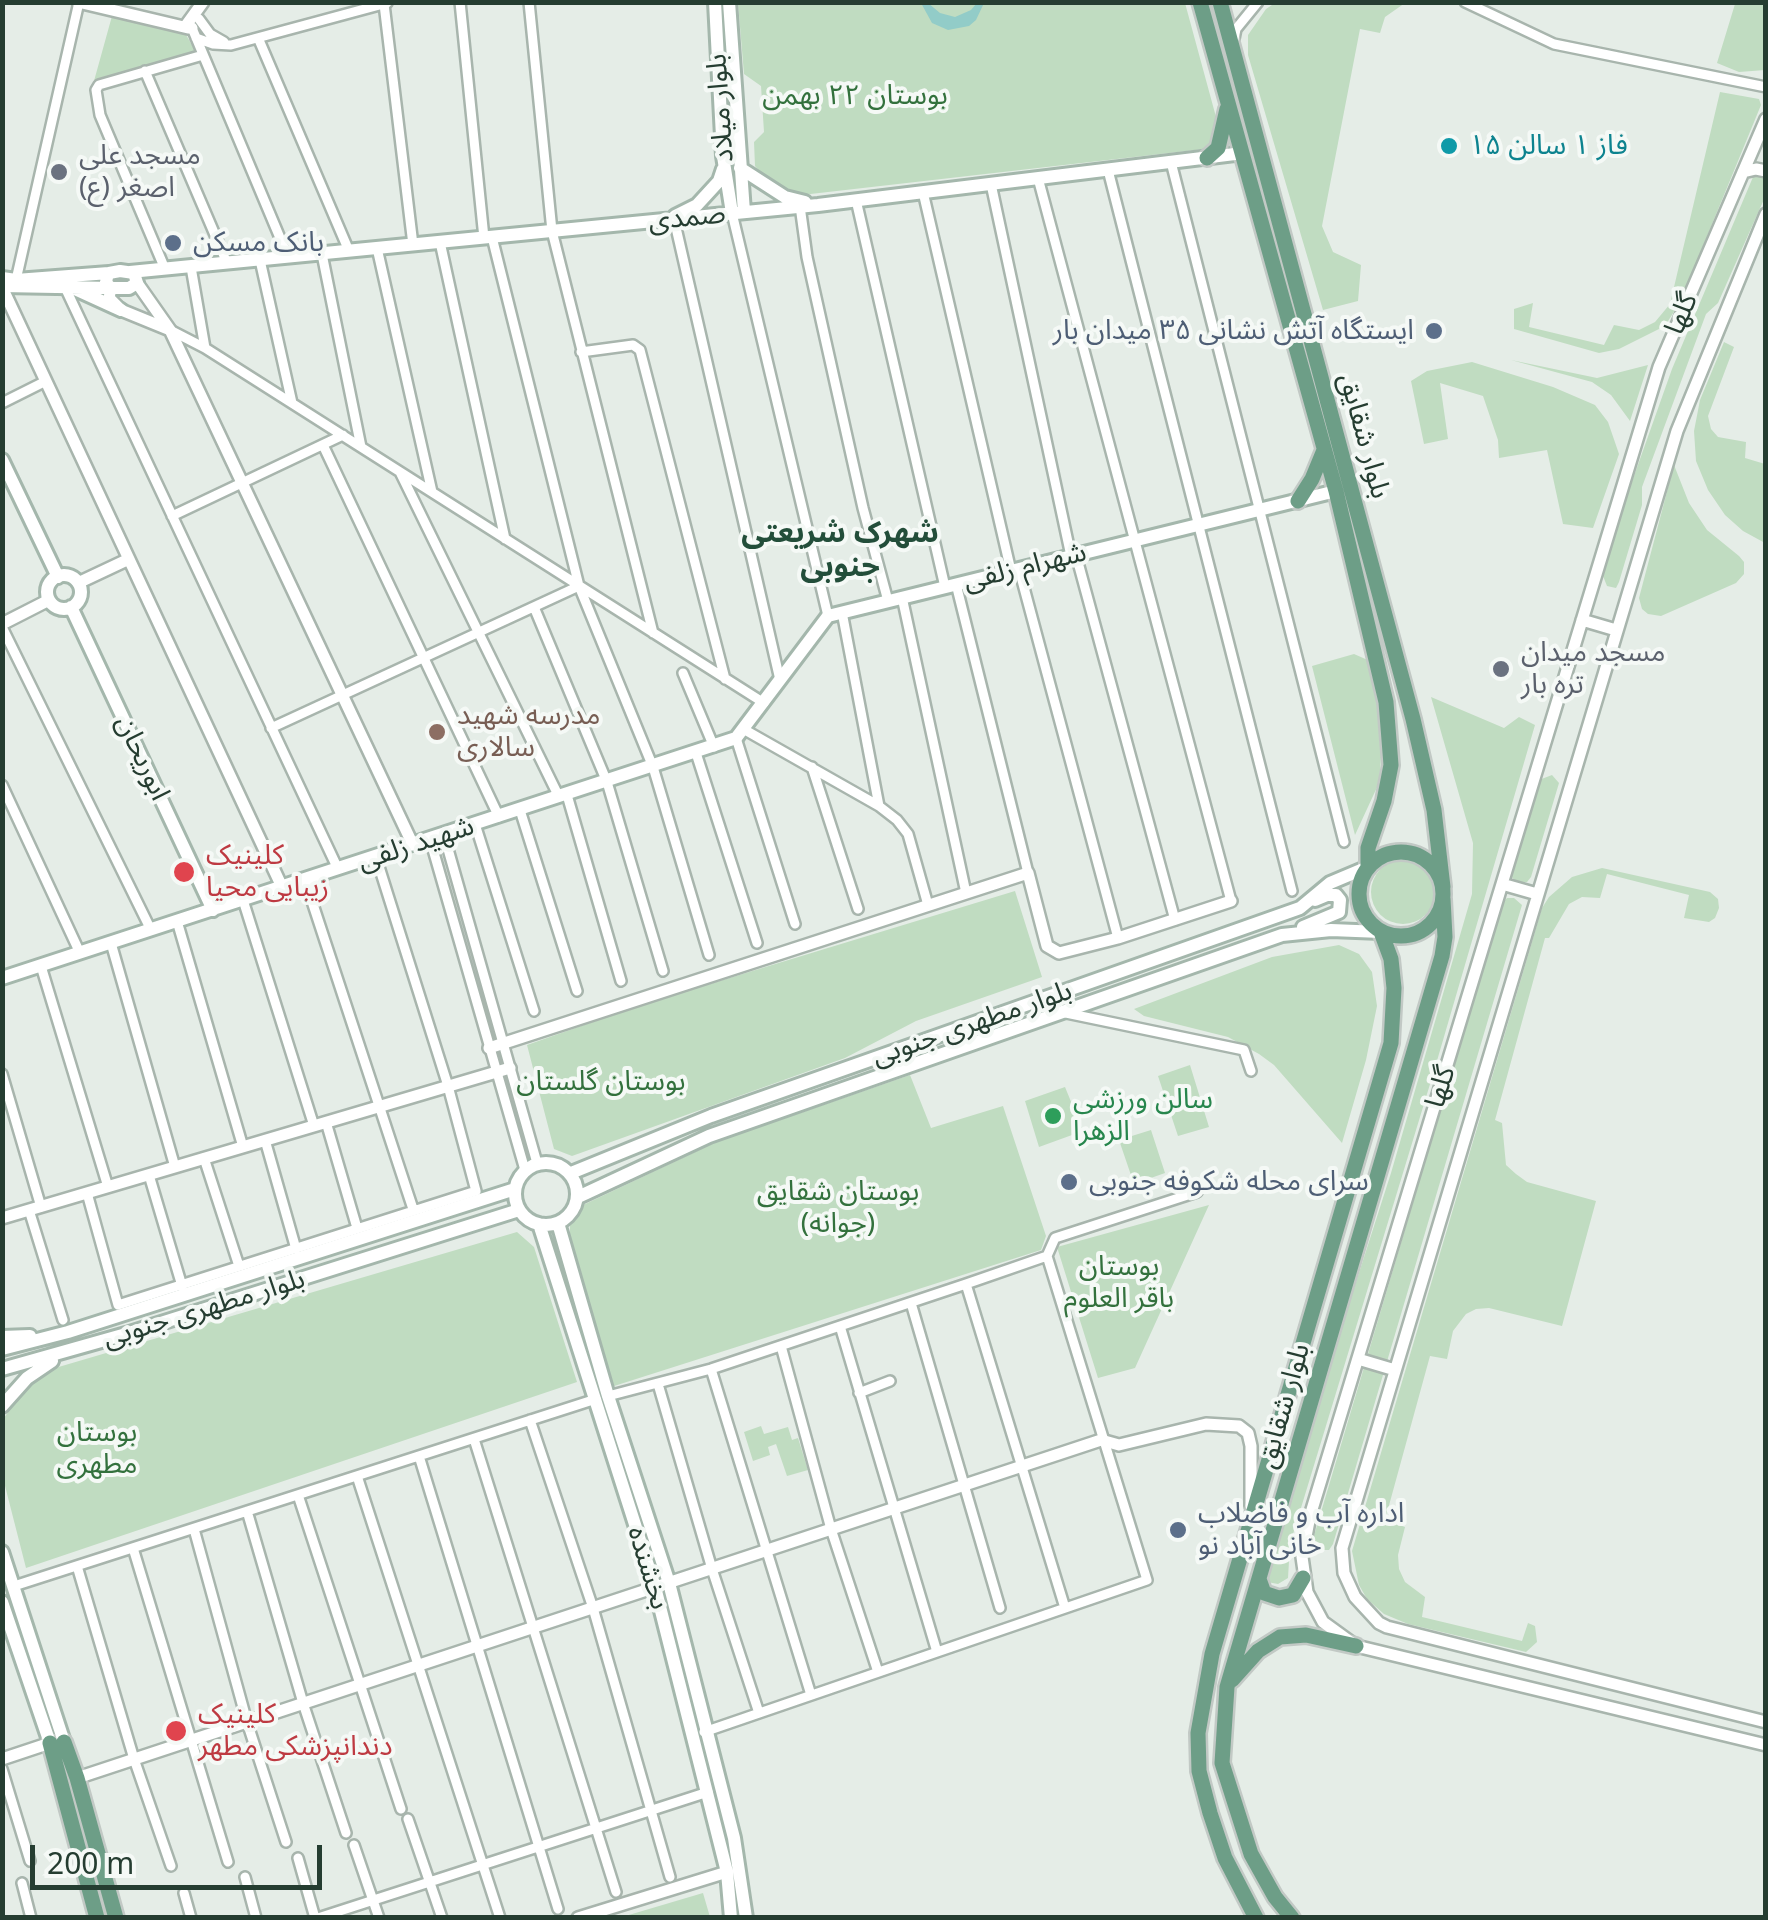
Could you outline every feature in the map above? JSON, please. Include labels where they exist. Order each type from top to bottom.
[{"type":"main road","name":"بلوار شقایق","points":[[1200,2],[1336,492],[1391,732],[1388,785],[1371,836],[1368,867]]},
{"type":"main road","name":"بلوار شقایق","points":[[1220,2],[1352,488],[1434,810],[1446,936],[1227,1687],[1222,1763],[1251,1854],[1292,1918]]},
{"type":"main road","name":"بلوار میلاد","points":[[722,3],[724,166],[738,212]]},
{"type":"main road","name":"بلوار میلاد","points":[[722,3],[740,168],[738,212]]},
{"type":"main road","points":[[1207,158],[1218,148],[1228,100]]},
{"type":"main road","points":[[1244,154],[1260,148]]},
{"type":"main road","name":"صمدی","points":[[160,270],[818,205],[1244,154]]},
{"type":"main road","points":[[671,219],[697,205],[720,182],[724,166]]},
{"type":"main road","points":[[740,168],[785,198],[818,205]]},
{"type":"main road","points":[[6,283],[14,289],[110,280],[129,288],[133,277],[160,270]]},
{"type":"main road","points":[[64,282],[120,310]]},
{"type":"main road","points":[[1298,500],[1324,450]]},
{"type":"main road","points":[[2,460],[58,576]]},
{"type":"main road","points":[[1336,492],[1352,488]]},
{"type":"main road","name":"شهرام زلفی","points":[[835,614],[1336,492]]},
{"type":"main road","points":[[58,576],[69,576],[78,584],[79,600],[71,607],[59,608],[49,600],[49,584],[58,576]]},
{"type":"main road","name":"ابوریحان","points":[[71,607],[213,910]]},
{"type":"main road","points":[[714,747],[741,734],[835,614]]},
{"type":"main road","name":"شهید زلفی","points":[[2,978],[714,747]]},
{"type":"main road","points":[[1405,852],[1430,863],[1443,893],[1432,924],[1408,936],[1380,932],[1370,924],[1359,902],[1358,890],[1368,867],[1379,858],[1405,852]]},
{"type":"main road","name":"بلوار مطهری جنوبی","points":[[571,1174],[711,1116],[1300,908],[1330,883],[1368,867]]},
{"type":"main road","points":[[1282,935],[1334,916],[1339,912],[1340,900],[1327,894],[1300,908]]},
{"type":"main road","name":"بلوار مطهری جنوبی","points":[[578,1197],[709,1136],[1282,935],[1331,930],[1380,932]]},
{"type":"main road","name":"بلوار شقایق","points":[[1256,1918],[1225,1858],[1210,1813],[1200,1771],[1198,1733],[1212,1654],[1391,1043],[1394,988],[1390,959],[1380,932]]},
{"type":"main road","points":[[559,1164],[571,1174],[578,1197],[574,1210],[558,1223],[539,1224],[519,1210],[515,1190],[531,1167],[559,1164]]},
{"type":"main road","name":"بلوار مطهری جنوبی","points":[[3,1338],[65,1326],[515,1190]]},
{"type":"main road","name":"بلوار مطهری جنوبی","points":[[2,1369],[519,1210]]},
{"type":"main road","name":"بخشنده","points":[[558,1223],[655,1587],[734,1838],[746,1918]]},
{"type":"main road","name":"بخشنده","points":[[539,1224],[669,1582],[701,1733],[708,1792],[728,1872],[731,1918]]},
{"type":"main road","points":[[2,1406],[35,1372],[76,1349]]},
{"type":"main road","points":[[2,1552],[57,1742],[98,1918]]},
{"type":"main road","points":[[1259,1578],[1264,1593],[1279,1598],[1294,1595],[1303,1578]]},
{"type":"main road","points":[[2,1602],[10,1647],[77,1778],[116,1918]]},
{"type":"main road","points":[[1227,1687],[1258,1650],[1280,1637],[1306,1636],[1356,1646]]},
{"type":"street","points":[[232,45],[193,28],[78,2],[6,283],[46,382],[282,887]]},
{"type":"street","points":[[141,18],[145,2]]},
{"type":"street","points":[[203,2],[193,28],[288,257]]},
{"type":"street","points":[[193,28],[212,2]]},
{"type":"street","points":[[460,2],[488,237],[579,586],[654,766],[709,955]]},
{"type":"street","points":[[528,2],[552,231],[652,633]]},
{"type":"street","points":[[1232,46],[1236,29],[1258,2]]},
{"type":"street","points":[[1465,2],[1554,44],[1766,87]]},
{"type":"street","points":[[193,28],[212,44],[232,45],[387,3],[413,245]]},
{"type":"street","points":[[258,40],[348,251]]},
{"type":"street","points":[[160,270],[100,115],[96,90],[99,85],[203,54]]},
{"type":"street","points":[[145,72],[227,263]]},
{"type":"street","name":"گلها","points":[[1766,119],[1660,368],[1302,1540],[1303,1578],[1323,1622],[1356,1646],[1766,1745]]},
{"type":"street","points":[[1171,162],[1344,842]]},
{"type":"street","points":[[1108,170],[1292,890]]},
{"type":"street","points":[[1744,172],[1766,172]]},
{"type":"street","points":[[856,200],[951,586],[1047,946],[1059,953],[1118,938],[1231,900],[1038,178]]},
{"type":"street","points":[[991,184],[1074,556],[1174,920]]},
{"type":"street","points":[[923,192],[1015,570],[1118,938]]},
{"type":"street","points":[[800,206],[806,257],[863,508],[895,599],[966,893]]},
{"type":"street","points":[[738,212],[879,806]]},
{"type":"street","name":"گلها","points":[[1766,214],[1677,430],[1342,1548],[1344,1573],[1355,1597],[1379,1623],[1766,1722]]},
{"type":"street","points":[[671,219],[780,680]]},
{"type":"street","points":[[440,242],[505,539]]},
{"type":"street","points":[[377,248],[432,492]]},
{"type":"street","points":[[322,254],[361,447]]},
{"type":"street","points":[[260,260],[292,403]]},
{"type":"street","points":[[191,266],[206,348]]},
{"type":"street","points":[[133,277],[170,330],[412,845]]},
{"type":"street","points":[[110,280],[109,298],[120,310],[206,348],[764,704]]},
{"type":"street","points":[[64,282],[338,869]]},
{"type":"street","points":[[582,352],[633,345],[640,350],[725,679]]},
{"type":"street","points":[[2,403],[46,382]]},
{"type":"street","points":[[172,516],[343,435]]},
{"type":"street","points":[[322,445],[499,817]]},
{"type":"street","points":[[400,472],[563,796],[621,981]]},
{"type":"street","points":[[78,584],[129,558]]},
{"type":"street","points":[[271,728],[579,586]]},
{"type":"street","points":[[49,600],[2,626],[151,930]]},
{"type":"street","points":[[534,607],[607,782],[663,971]]},
{"type":"street","points":[[1582,620],[1616,630]]},
{"type":"street","points":[[683,674],[714,747]]},
{"type":"street","points":[[741,734],[812,768],[897,820],[908,834],[928,906]]},
{"type":"street","points":[[741,734],[795,924]]},
{"type":"street","points":[[696,753],[757,943]]},
{"type":"street","points":[[812,768],[858,909]]},
{"type":"street","points":[[2,785],[80,953]]},
{"type":"street","points":[[520,810],[578,991]]},
{"type":"street","points":[[475,824],[534,1011]]},
{"type":"street","points":[[444,835],[503,1042],[503,1070],[531,1167]]},
{"type":"street","points":[[430,840],[489,1048],[503,1070]]},
{"type":"street","points":[[87,1193],[118,1305],[476,1192],[448,1086],[376,857]]},
{"type":"street","points":[[489,1048],[1028,873]]},
{"type":"street","points":[[305,880],[413,1209]]},
{"type":"street","points":[[1502,884],[1537,894]]},
{"type":"street","points":[[243,900],[357,1228]]},
{"type":"street","points":[[176,922],[243,1147]]},
{"type":"street","points":[[111,943],[175,1167]]},
{"type":"street","points":[[41,966],[108,1187]]},
{"type":"street","points":[[1066,1013],[1244,1050],[1252,1071]]},
{"type":"street","points":[[2,1218],[503,1070]]},
{"type":"street","points":[[2,1074],[65,1326]]},
{"type":"street","points":[[265,1140],[296,1249]]},
{"type":"street","points":[[204,1158],[238,1266]]},
{"type":"street","points":[[148,1174],[182,1286]]},
{"type":"street","points":[[701,1733],[1146,1580],[1047,1256],[1055,1238],[1197,1192]]},
{"type":"street","points":[[14,1586],[530,1420],[712,1370],[1047,1256]]},
{"type":"street","points":[[966,1284],[1065,1608]]},
{"type":"street","points":[[911,1303],[1000,1608]]},
{"type":"street","points":[[840,1326],[937,1652]]},
{"type":"street","points":[[781,1346],[831,1529],[878,1672]]},
{"type":"street","points":[[1358,1358],[1395,1370]]},
{"type":"street","points":[[712,1370],[811,1695]]},
{"type":"street","points":[[859,1393],[890,1381]]},
{"type":"street","points":[[658,1384],[760,1713]]},
{"type":"street","points":[[530,1420],[593,1608],[670,1878]]},
{"type":"street","points":[[77,1778],[1102,1440],[1119,1446],[1206,1424],[1239,1426],[1248,1433],[1252,1446],[1249,1529]]},
{"type":"street","points":[[474,1439],[616,1892]]},
{"type":"street","points":[[419,1456],[558,1910]]},
{"type":"street","points":[[356,1476],[500,1918]]},
{"type":"street","points":[[298,1495],[402,1809]]},
{"type":"street","points":[[248,1511],[303,1703],[346,1833]]},
{"type":"street","points":[[194,1528],[247,1722],[286,1842]]},
{"type":"street","points":[[133,1548],[228,1862]]},
{"type":"street","points":[[76,1566],[171,1866]]},
{"type":"street","points":[[1546,1690],[1551,1668]]},
{"type":"street","points":[[1625,1710],[1631,1688]]},
{"type":"street","points":[[1722,1734],[1728,1712]]},
{"type":"street","points":[[2,1758],[57,1742]]},
{"type":"street","points":[[2,1769],[30,1862]]},
{"type":"street","points":[[298,1858],[317,1918],[708,1792]]},
{"type":"street","points":[[408,1819],[442,1918]]},
{"type":"street","points":[[354,1845],[379,1918]]},
{"type":"street","points":[[578,1918],[728,1872]]},
{"type":"street","points":[[245,1877],[256,1918]]},
{"type":"street","points":[[22,1884],[32,1918]]},
{"type":"street","points":[[184,1893],[191,1918]]},
{"type":"green space","name":"بوستان ۲۲ بهمن","points":[[738,3],[1185,3],[1219,128],[1211,146],[1204,149],[793,196],[768,182],[755,166],[754,142],[764,132],[761,86],[744,74]]},
{"type":"green space","points":[[1275,3],[1405,3],[1385,17],[1380,33],[1360,29],[1322,226],[1333,252],[1361,265],[1358,301],[1323,310],[1248,55],[1248,35],[1266,9]]},
{"type":"green space","points":[[1766,3],[1765,70],[1739,72],[1717,63],[1735,4]]},
{"type":"green space","points":[[112,16],[185,33],[196,52],[94,81]]},
{"type":"green space","points":[[1720,92],[1759,99],[1761,105],[1680,302],[1665,326],[1619,349],[1599,353],[1514,329],[1514,309],[1533,303],[1529,327],[1604,345],[1614,325],[1639,330],[1655,322],[1670,304]]},
{"type":"green space","points":[[1761,174],[1765,178],[1765,197],[1718,303],[1706,314],[1642,487],[1642,505],[1619,582],[1616,588],[1607,586],[1603,576],[1672,369],[1753,177]]},
{"type":"green space","points":[[1724,342],[1734,347],[1708,416],[1718,437],[1746,442],[1745,458],[1765,464],[1765,543],[1725,515],[1708,490],[1696,461],[1694,431],[1700,400]]},
{"type":"green space","points":[[1511,360],[1597,378],[1648,365],[1630,421],[1611,395],[1592,382]]},
{"type":"green space","points":[[1472,362],[1553,387],[1595,405],[1608,422],[1619,454],[1593,528],[1563,524],[1547,450],[1499,458],[1498,440],[1483,396],[1440,383],[1448,439],[1424,444],[1411,381],[1427,371]]},
{"type":"green space","points":[[1674,465],[1689,503],[1707,530],[1744,562],[1744,574],[1736,583],[1661,616],[1648,614],[1639,598]]},
{"type":"green space","points":[[1354,654],[1370,661],[1384,719],[1379,783],[1355,835],[1312,666]]},
{"type":"green space","points":[[1431,697],[1504,728],[1519,717],[1535,725],[1290,1544],[1288,1578],[1278,1584],[1267,1582],[1291,1485],[1391,1173],[1472,894],[1473,843]]},
{"type":"green space","points":[[1552,775],[1559,783],[1531,877],[1527,882],[1517,883],[1510,875],[1539,780]]},
{"type":"green space","points":[[1403,860],[1426,869],[1435,892],[1426,915],[1403,924],[1380,915],[1371,892],[1380,869]]},
{"type":"green space","points":[[1602,868],[1710,892],[1718,899],[1719,908],[1709,922],[1684,918],[1689,895],[1607,874],[1600,898],[1582,897],[1569,904],[1549,938],[1545,938],[1495,1120],[1502,1123],[1506,1165],[1516,1174],[1527,1182],[1596,1201],[1562,1326],[1489,1308],[1466,1314],[1453,1331],[1447,1359],[1430,1356],[1385,1520],[1405,1527],[1399,1569],[1405,1582],[1425,1597],[1422,1617],[1522,1641],[1528,1623],[1535,1626],[1537,1642],[1526,1652],[1408,1624],[1384,1614],[1367,1599],[1359,1585],[1352,1551],[1542,908],[1572,877]]},
{"type":"green space","name":"بوستان گلستان","points":[[1015,891],[1042,977],[916,1021],[845,1058],[572,1156],[554,1149],[527,1045],[644,1004]]},
{"type":"green space","points":[[1507,898],[1522,905],[1333,1544],[1329,1550],[1320,1550],[1313,1539],[1502,903]]},
{"type":"green space","points":[[1339,945],[1359,954],[1372,972],[1377,1006],[1342,1143],[1274,1065],[1259,1054],[1228,1037],[1144,1016],[1134,1009],[1272,957]]},
{"type":"green space","points":[[1190,1065],[1209,1127],[1178,1136],[1158,1076]]},
{"type":"green space","name":"بوستان شقایق (جوانه)","points":[[910,1075],[931,1128],[1003,1106],[1046,1236],[1041,1250],[611,1387],[570,1245],[570,1222],[581,1206],[716,1142]]},
{"type":"green space","name":"سالن ورزشی الزهرا","points":[[1065,1087],[1083,1131],[1039,1147],[1025,1101]]},
{"type":"green space","points":[[1151,1130],[1165,1173],[1134,1184],[1119,1140]]},
{"type":"green space","name":"بوستان باقر العلوم","points":[[1209,1205],[1135,1368],[1098,1378],[1057,1247]]},
{"type":"green space","name":"بوستان مطهری","points":[[517,1232],[534,1247],[577,1382],[26,1568],[3,1478],[2,1421],[24,1388],[45,1371]]},
{"type":"green space","points":[[761,1426],[764,1434],[788,1427],[792,1440],[798,1438],[808,1470],[787,1476],[776,1444],[768,1447],[770,1455],[753,1461],[744,1432]]},
{"type":"green space","points":[[703,1893],[710,1917],[622,1917]]},
{"type":"water","points":[[921,3],[955,17],[977,3],[984,3],[969,26],[948,30],[932,23]]},
{"type":"place","name":"فاز ۱ سالن ۱۵","points":[[1449,146]]},
{"type":"place","name":"مسجد علی اصغر (ع)","points":[[59,172]]},
{"type":"place","name":"بانک مسکن","points":[[173,243]]},
{"type":"place","name":"ایستگاه آتش نشانی ۳۵ میدان بار","points":[[1434,331]]},
{"type":"place","name":"مسجد میدان تره بار","points":[[1501,669]]},
{"type":"place","name":"مدرسه شهید سالاری","points":[[437,732]]},
{"type":"place","name":"کلینیک زیبایی محیا","points":[[184,872]]},
{"type":"place","name":"سالن ورزشی الزهرا","points":[[1053,1116]]},
{"type":"place","name":"سرای محله شکوفه جنوبی","points":[[1069,1182]]},
{"type":"place","name":"اداره آب و فاضلاب خانی آباد نو","points":[[1178,1530]]},
{"type":"place","name":"کلینیک دندانپزشکی مطهر","points":[[176,1731]]},
{"type":"district","name":"شهرک شریعتی جنوبی","points":[[840,550]]}]
